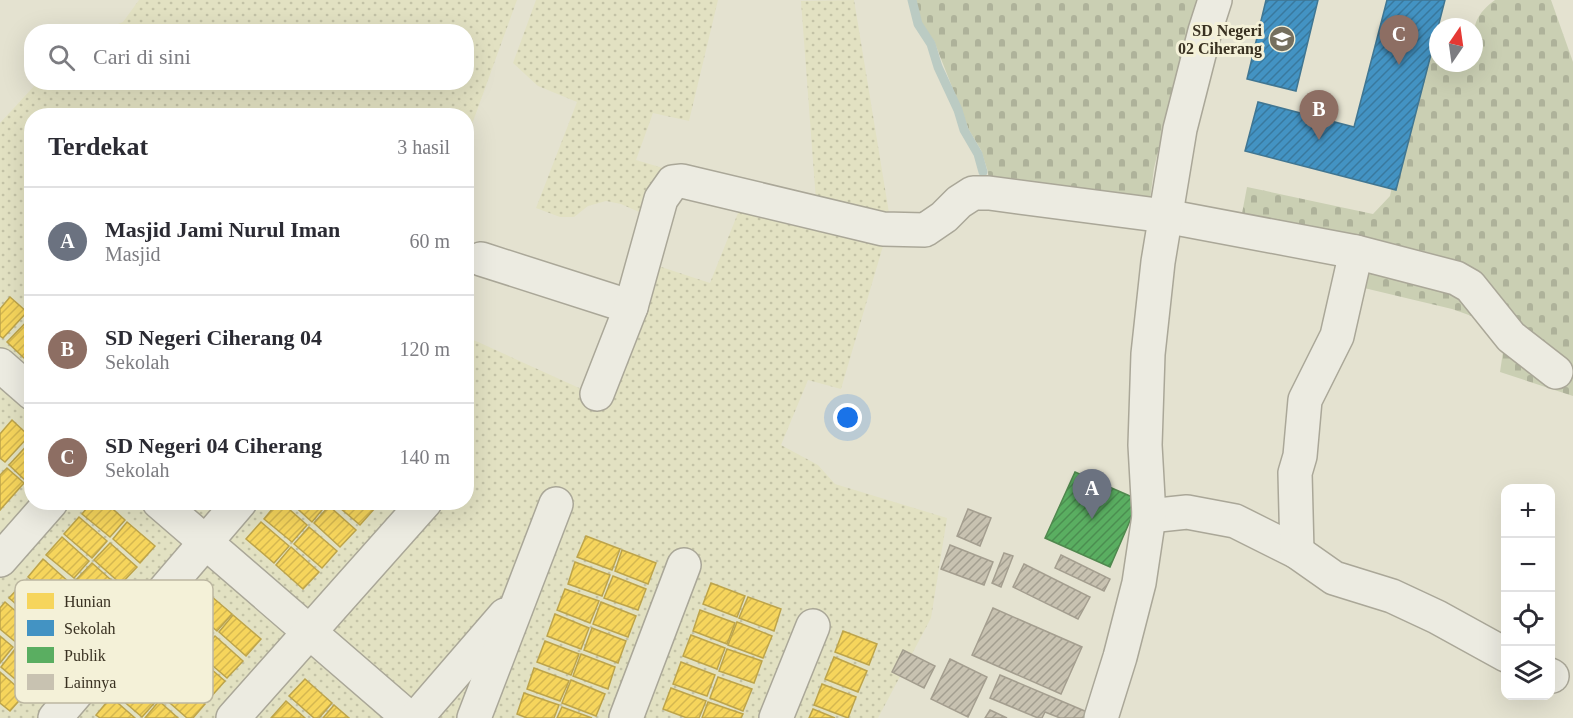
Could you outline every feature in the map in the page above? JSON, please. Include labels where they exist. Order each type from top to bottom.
[{"type":"street","points":[[1101,718],[1139,583],[1149,516],[1145,445],[1148,354],[1158,262],[1180,129],[1215,0]]},
{"type":"street","points":[[597,394],[631,307],[661,199],[673,182],[682,180],[883,229],[925,230],[973,193],[1165,216],[1356,252],[1456,278],[1470,286],[1511,337],[1556,372]]},
{"type":"street","points":[[1297,552],[1295,473],[1300,456],[1305,400],[1337,336],[1356,252]]},
{"type":"street","points":[[481,260],[631,307]]},
{"type":"street","points":[[0,365],[24,386]]},
{"type":"street","points":[[474,718],[556,504]]},
{"type":"street","points":[[2,553],[43,510]]},
{"type":"street","points":[[168,510],[409,718]]},
{"type":"street","points":[[173,580],[233,510]]},
{"type":"street","points":[[232,718],[418,510]]},
{"type":"street","points":[[1149,516],[1187,512],[1235,521],[1297,552],[1334,578],[1392,596],[1437,617],[1501,652]]},
{"type":"street","points":[[626,718],[684,565]]},
{"type":"street","points":[[416,718],[522,596]]},
{"type":"street","points":[[776,718],[813,626]]},
{"type":"street","points":[[55,718],[68,703]]},
{"type":"green space","points":[[139,0],[517,0],[474,119],[474,108],[24,108],[24,510],[474,510],[474,340],[599,397],[652,264],[710,283],[740,208],[816,201],[801,1],[854,0],[889,213],[883,246],[841,389],[808,380],[781,445],[818,465],[835,484],[947,518],[931,618],[878,718],[0,718],[0,123],[31,90],[474,90],[474,24],[118,24],[123,22]]},
{"type":"green space","points":[[536,0],[718,0],[689,121],[653,113],[636,160],[673,171],[655,219],[621,204],[606,201],[588,206],[574,217],[560,217],[536,208],[577,102],[538,86],[513,63]]},
{"type":"green space","points":[[916,0],[1209,0],[1166,119],[1154,168],[1149,208],[989,185],[988,172],[981,150],[969,130],[934,41],[920,21]]},
{"type":"green space","points":[[1495,0],[1551,0],[1573,62],[1573,396],[1500,372],[1504,345],[1480,319],[1452,309],[1339,282],[1345,263],[1237,240],[1247,187],[1373,214],[1390,196],[1424,37],[1429,36],[1429,72],[1483,72],[1483,18],[1478,18]]},
{"type":"building: Hunian","points":[[10,297],[24,309],[24,315],[3,338],[0,336],[0,309]]},
{"type":"building: Hunian","points":[[24,324],[24,358],[7,342]]},
{"type":"building: Hunian","points":[[12,420],[24,431],[24,441],[5,462],[0,458],[0,434]]},
{"type":"building: Hunian","points":[[24,449],[24,479],[9,465]]},
{"type":"building: Hunian","points":[[7,468],[24,483],[0,510],[0,475]]},
{"type":"building: Hunian","points":[[85,510],[114,510],[125,520],[110,537],[82,514]]},
{"type":"building: Hunian","points":[[271,510],[290,510],[307,525],[292,542],[264,519]]},
{"type":"building: Hunian","points":[[299,510],[322,510],[312,522]]},
{"type":"building: Hunian","points":[[325,510],[334,510],[356,530],[340,547],[314,523]]},
{"type":"building: Hunian","points":[[342,510],[373,510],[360,525]]},
{"type":"building: Hunian","points":[[79,517],[107,541],[92,558],[64,534]]},
{"type":"building: Hunian","points":[[127,522],[155,546],[140,563],[113,539]]},
{"type":"building: Hunian","points":[[261,522],[289,546],[274,563],[246,539]]},
{"type":"building: Hunian","points":[[309,527],[337,551],[322,568],[294,544]]},
{"type":"building: Hunian","points":[[586,536],[620,549],[612,570],[577,557]]},
{"type":"building: Hunian","points":[[62,537],[89,561],[74,578],[46,555]]},
{"type":"building: Hunian","points":[[110,543],[137,567],[125,580],[116,580],[94,560]]},
{"type":"building: Hunian","points":[[291,547],[319,572],[303,589],[276,565]]},
{"type":"building: Hunian","points":[[622,550],[656,563],[648,584],[615,571]]},
{"type":"building: Hunian","points":[[43,559],[67,580],[32,580],[28,577]]},
{"type":"building: Hunian","points":[[575,562],[610,575],[602,596],[568,584]]},
{"type":"building: Hunian","points":[[92,563],[111,580],[76,580]]},
{"type":"building: Hunian","points":[[613,576],[646,589],[638,610],[604,598]]},
{"type":"building: Hunian","points":[[711,583],[745,596],[737,617],[703,604]]},
{"type":"building: Hunian","points":[[565,589],[599,601],[590,623],[557,610]]},
{"type":"building: Hunian","points":[[15,592],[15,603],[9,598]]},
{"type":"building: Hunian","points":[[748,597],[781,609],[774,631],[739,618]]},
{"type":"building: Hunian","points":[[213,598],[232,614],[217,631],[213,628]]},
{"type":"building: Hunian","points":[[5,602],[15,611],[15,642],[0,629],[0,608]]},
{"type":"building: Hunian","points":[[601,602],[636,616],[628,637],[593,624]]},
{"type":"building: Hunian","points":[[700,610],[735,623],[727,644],[693,631]]},
{"type":"building: Hunian","points":[[555,614],[589,628],[581,649],[547,636]]},
{"type":"building: Hunian","points":[[233,615],[261,639],[246,656],[219,632]]},
{"type":"building: Hunian","points":[[737,622],[772,636],[763,658],[728,645]]},
{"type":"building: Hunian","points":[[592,628],[626,641],[618,663],[584,650]]},
{"type":"building: Hunian","points":[[843,631],[877,644],[869,665],[835,652]]},
{"type":"building: Hunian","points":[[691,635],[725,648],[717,669],[683,656]]},
{"type":"building: Hunian","points":[[0,636],[13,647],[0,663]]},
{"type":"building: Hunian","points":[[215,636],[243,661],[227,678],[213,666],[213,638]]},
{"type":"building: Hunian","points":[[545,641],[579,654],[571,675],[537,662]]},
{"type":"building: Hunian","points":[[15,649],[15,679],[1,667]]},
{"type":"building: Hunian","points":[[727,649],[762,661],[754,683],[719,671]]},
{"type":"building: Hunian","points":[[581,654],[615,667],[608,689],[573,676]]},
{"type":"building: Hunian","points":[[834,657],[867,671],[858,692],[825,679]]},
{"type":"building: Hunian","points":[[681,662],[715,675],[707,696],[673,684]]},
{"type":"building: Hunian","points":[[534,668],[569,681],[560,701],[527,689]]},
{"type":"building: Hunian","points":[[213,671],[225,681],[213,694]]},
{"type":"building: Hunian","points":[[0,672],[15,685],[15,703],[17,703],[10,711],[0,703]]},
{"type":"building: Hunian","points":[[718,677],[752,689],[743,711],[710,698]]},
{"type":"building: Hunian","points":[[305,679],[332,703],[319,718],[314,718],[289,696]]},
{"type":"building: Hunian","points":[[571,680],[605,694],[596,716],[562,703]]},
{"type":"building: Hunian","points":[[822,684],[856,697],[848,718],[814,705]]},
{"type":"building: Hunian","points":[[671,688],[706,701],[699,718],[687,718],[663,709]]},
{"type":"building: Hunian","points":[[524,693],[559,705],[554,718],[527,718],[517,714]]},
{"type":"building: Hunian","points":[[286,701],[305,718],[271,718]]},
{"type":"building: Hunian","points":[[708,702],[743,714],[741,718],[702,718]]},
{"type":"building: Hunian","points":[[106,703],[118,703],[135,718],[100,718],[96,715]]},
{"type":"building: Hunian","points":[[126,703],[154,703],[142,717]]},
{"type":"building: Hunian","points":[[157,703],[161,703],[178,718],[145,718]]},
{"type":"building: Hunian","points":[[170,703],[205,704],[193,718],[187,718]]},
{"type":"building: Hunian","points":[[334,705],[349,718],[323,718]]},
{"type":"building: Hunian","points":[[562,707],[592,718],[557,718]]},
{"type":"building: Hunian","points":[[813,709],[835,718],[809,718]]},
{"type":"building: Sekolah","name":"SD Negeri 02 Ciherang","points":[[1266,0],[1318,0],[1296,91],[1247,79]]},
{"type":"building: Sekolah","points":[[1387,0],[1445,0],[1440,18],[1429,18],[1429,62],[1396,190],[1245,151],[1258,102],[1354,127]]},
{"type":"building: Publik","points":[[1075,472],[1139,500],[1110,567],[1045,538]]},
{"type":"building: Lainnya","points":[[968,509],[991,518],[980,546],[957,536]]},
{"type":"building: Lainnya","points":[[950,545],[993,562],[984,585],[941,569]]},
{"type":"building: Lainnya","points":[[1004,553],[1013,556],[1001,587],[992,583]]},
{"type":"building: Lainnya","points":[[1061,555],[1110,579],[1104,591],[1055,568]]},
{"type":"building: Lainnya","points":[[1024,564],[1090,597],[1078,619],[1013,587]]},
{"type":"building: Lainnya","points":[[993,608],[1082,647],[1061,694],[972,655]]},
{"type":"building: Lainnya","points":[[903,650],[935,666],[924,688],[892,672]]},
{"type":"building: Lainnya","points":[[950,659],[987,677],[968,717],[931,699]]},
{"type":"building: Lainnya","points":[[1000,675],[1087,712],[1084,718],[1060,718],[1045,712],[1042,718],[1038,718],[990,698]]},
{"type":"building: Lainnya","points":[[990,710],[1007,718],[985,718]]},
{"type":"waterway","points":[[912,0],[918,24],[931,44],[938,67],[958,110],[964,130],[978,154],[983,172]]},
{"type":"place","name":"SD Negeri 02 Ciherang","points":[[1282,39]]},
{"type":"place","name":"SD Negeri 04 Ciherang","points":[[1399,65]]},
{"type":"place","name":"SD Negeri Ciherang 04","points":[[1319,140]]},
{"type":"place","name":"Masjid Jami Nurul Iman","points":[[1092,519]]}]
